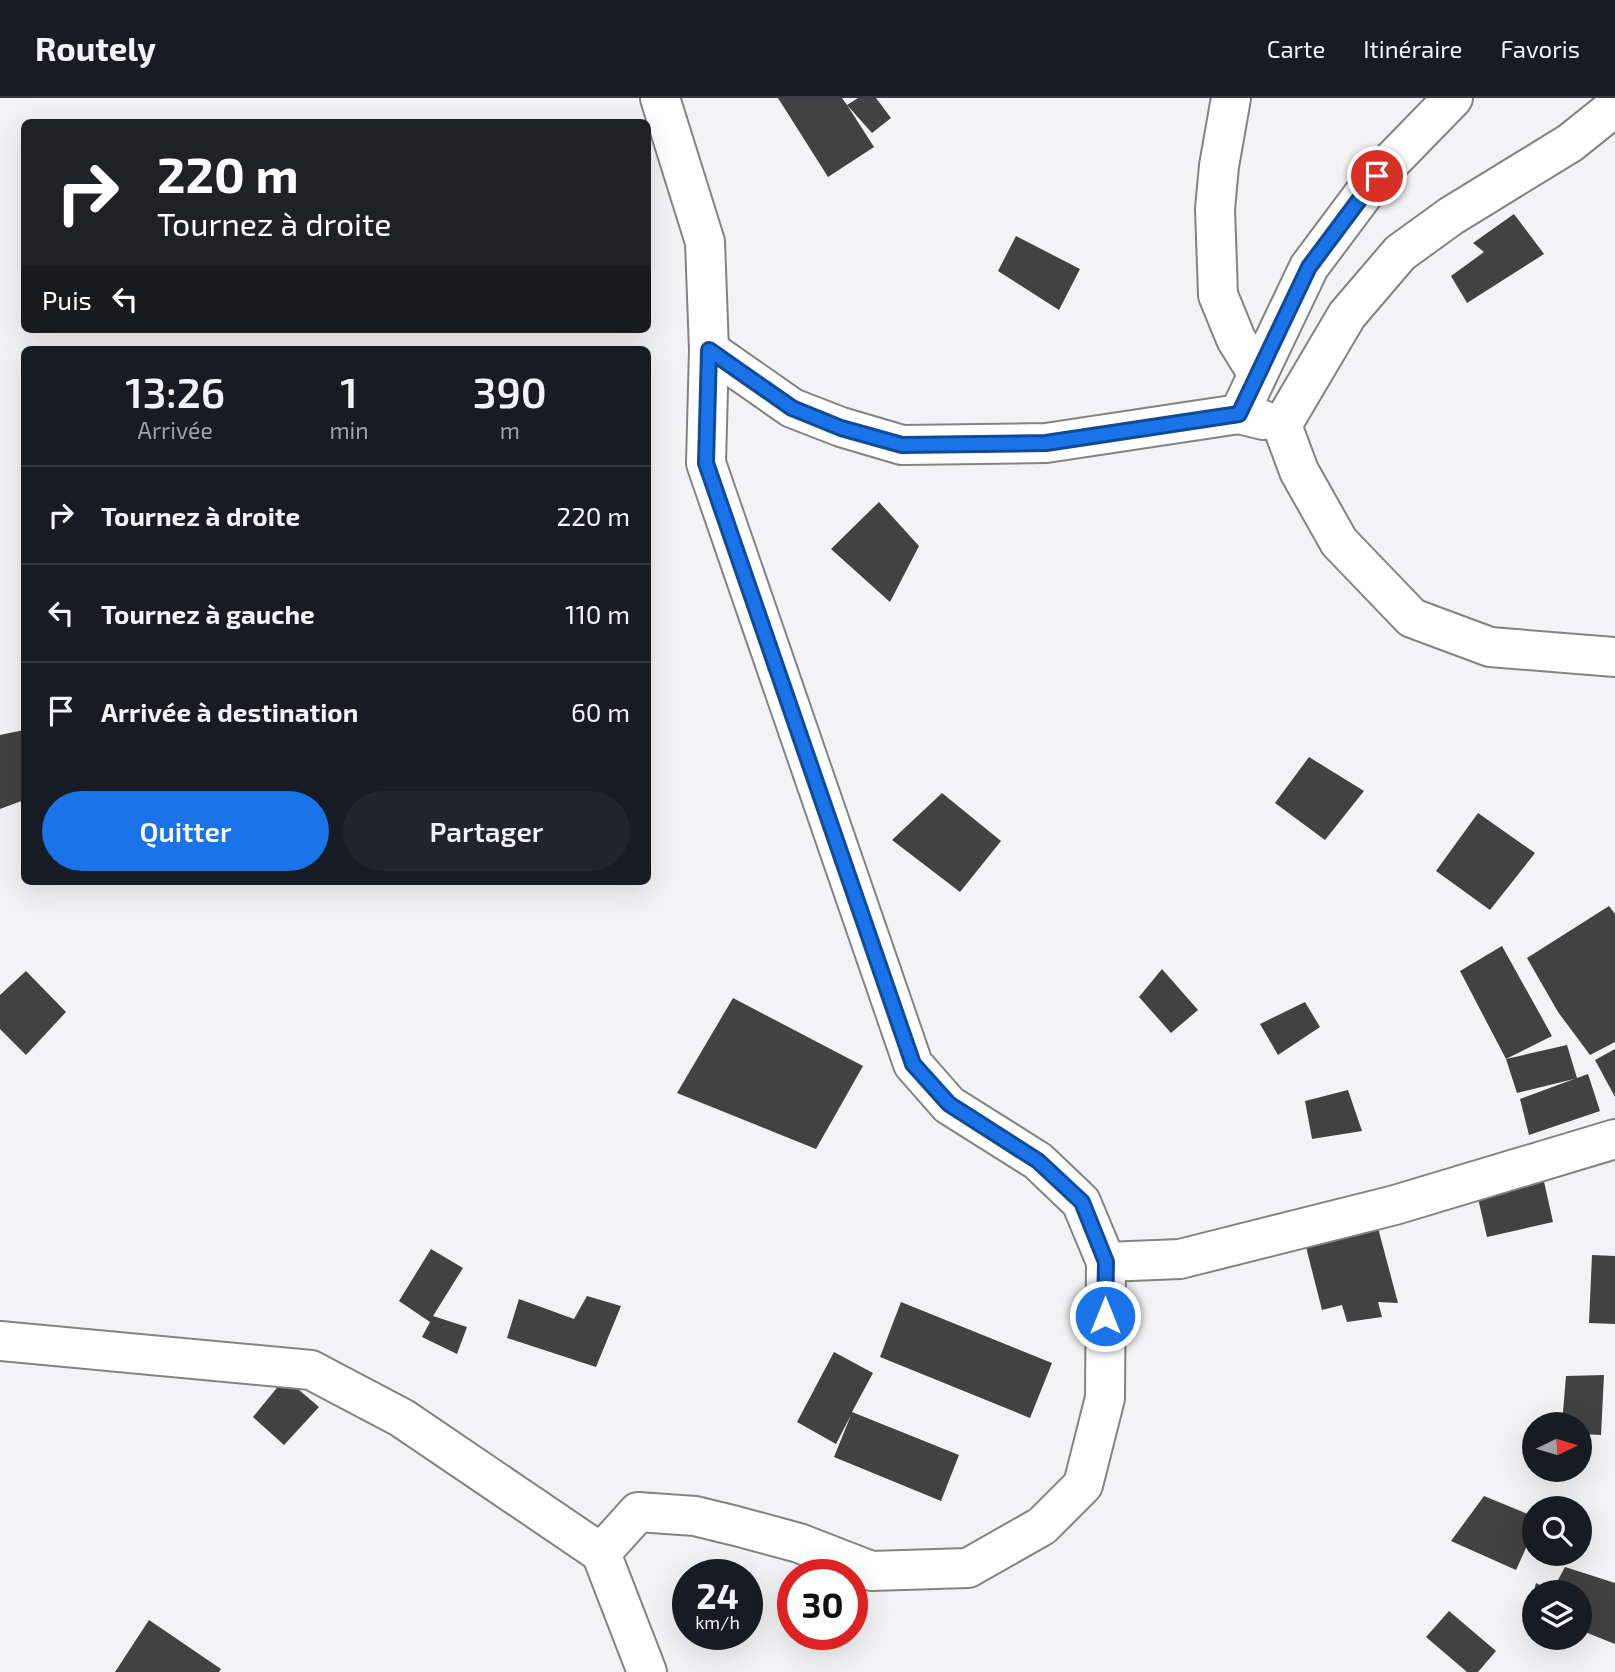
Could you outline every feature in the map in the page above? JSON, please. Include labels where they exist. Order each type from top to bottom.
[{"type":"street","points":[[601,1553],[638,1512],[695,1516],[736,1525],[799,1543],[871,1571],[968,1568],[1042,1526],[1083,1485],[1105,1398],[1106,1262],[1082,1202],[1038,1161],[949,1104],[913,1064],[706,463],[709,350],[705,242],[660,98]]},
{"type":"street","points":[[1231,98],[1219,166],[1215,209],[1219,295],[1236,339],[1257,373]]},
{"type":"street","points":[[1239,414],[1309,267],[1377,176],[1453,98]]},
{"type":"street","points":[[1282,425],[1347,315],[1400,253],[1451,216],[1570,143],[1615,107]]},
{"type":"street","points":[[709,350],[792,408],[841,428],[902,445],[1046,443],[1239,414],[1282,425]]},
{"type":"street","points":[[1282,425],[1299,471],[1339,542],[1412,618],[1490,647],[1615,657]]},
{"type":"street","points":[[1106,1262],[1180,1259],[1395,1205],[1615,1139]]},
{"type":"street","points":[[0,1341],[311,1370],[402,1418],[601,1553],[648,1672]]},
{"type":"building","points":[[778,98],[842,98],[874,147],[828,177]]},
{"type":"building","points":[[858,98],[876,98],[891,118],[872,133],[847,105]]},
{"type":"building","points":[[1514,214],[1544,254],[1467,303],[1451,276],[1484,252],[1473,243]]},
{"type":"building","points":[[1016,236],[1080,269],[1059,310],[998,271]]},
{"type":"building","points":[[879,502],[919,546],[890,602],[831,549]]},
{"type":"building","points":[[21,731],[21,801],[0,809],[0,735]]},
{"type":"building","points":[[1309,757],[1364,791],[1325,840],[1275,803]]},
{"type":"building","points":[[942,793],[1001,841],[960,892],[892,840]]},
{"type":"building","points":[[1478,813],[1535,853],[1490,910],[1436,871]]},
{"type":"building","points":[[1609,906],[1615,914],[1615,1042],[1590,1055],[1558,1012],[1527,958]]},
{"type":"building","points":[[1502,946],[1552,1036],[1506,1059],[1460,971]]},
{"type":"building","points":[[1162,969],[1198,1010],[1171,1033],[1139,997]]},
{"type":"building","points":[[26,971],[66,1012],[26,1055],[0,1029],[0,995]]},
{"type":"building","points":[[733,998],[863,1066],[816,1149],[677,1093]]},
{"type":"building","points":[[1305,1002],[1320,1027],[1278,1055],[1260,1024]]},
{"type":"building","points":[[1567,1045],[1577,1078],[1588,1074],[1600,1111],[1529,1135],[1520,1099],[1574,1079],[1517,1093],[1506,1059]]},
{"type":"building","points":[[1615,1049],[1615,1097],[1595,1060]]},
{"type":"building","points":[[1348,1090],[1362,1131],[1312,1139],[1305,1101]]},
{"type":"building","points":[[1543,1177],[1553,1222],[1487,1237],[1477,1194]]},
{"type":"building","points":[[1378,1228],[1398,1303],[1378,1302],[1382,1317],[1347,1322],[1342,1305],[1322,1310],[1304,1239]]},
{"type":"building","points":[[431,1249],[463,1268],[433,1316],[467,1327],[457,1354],[422,1337],[430,1322],[399,1301]]},
{"type":"building","points":[[1592,1255],[1615,1256],[1615,1324],[1589,1323]]},
{"type":"building","points":[[587,1296],[621,1306],[596,1367],[507,1338],[519,1299],[574,1319]]},
{"type":"building","points":[[901,1302],[1052,1363],[1030,1418],[880,1357]]},
{"type":"building","points":[[834,1352],[873,1373],[852,1412],[959,1455],[941,1501],[834,1457],[851,1415],[836,1444],[797,1422]]},
{"type":"building","points":[[1604,1375],[1601,1435],[1592,1435],[1592,1412],[1563,1412],[1566,1376]]},
{"type":"building","points":[[285,1378],[319,1407],[284,1445],[253,1417]]},
{"type":"building","points":[[1484,1496],[1522,1512],[1522,1557],[1516,1570],[1451,1541]]},
{"type":"building","points":[[1565,1567],[1615,1583],[1615,1644],[1592,1635],[1592,1580],[1558,1580]]},
{"type":"building","points":[[1449,1611],[1496,1651],[1478,1672],[1467,1672],[1426,1637]]},
{"type":"building","points":[[149,1620],[221,1669],[219,1672],[115,1672]]},
{"type":"route","points":[[1105,1316],[1106,1262],[1082,1202],[1038,1161],[949,1104],[913,1064],[706,463],[709,350],[792,408],[841,428],[902,445],[1046,443],[1239,414],[1309,267],[1377,176]]}]
